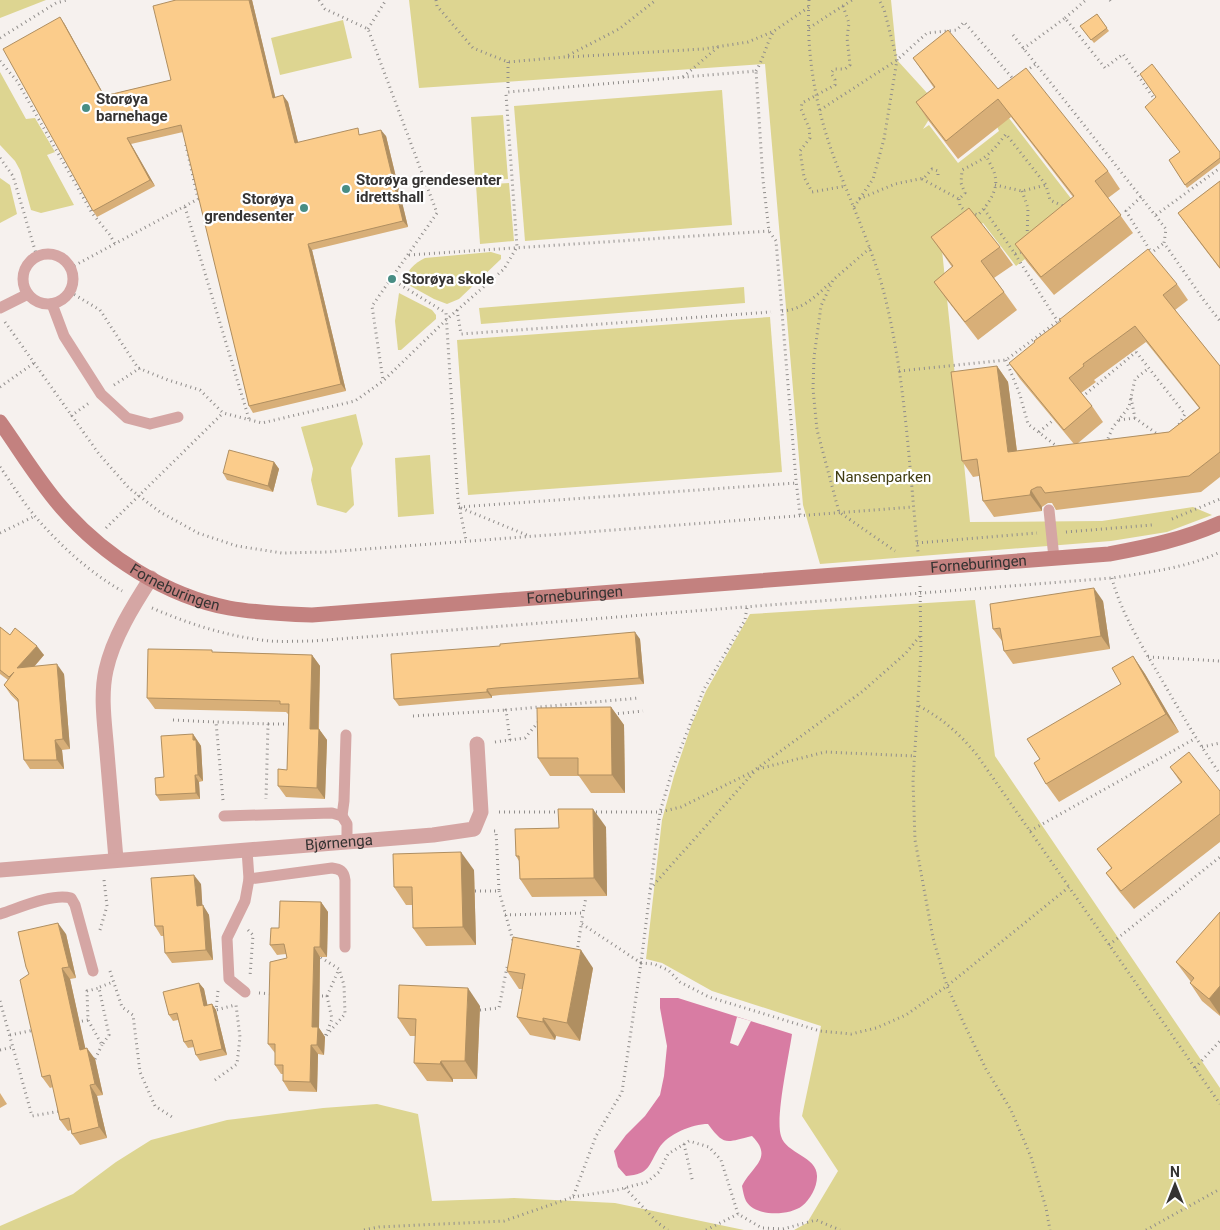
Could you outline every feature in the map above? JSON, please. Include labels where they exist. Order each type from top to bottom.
[{"type":"street","name":"Forneburingen","points":[[0,422],[62,508],[115,558],[191,597],[228,608],[268,614],[312,615],[1109,554],[1156,546],[1198,533],[1220,523]]},
{"type":"street","points":[[116,859],[103,710],[103,684],[106,668],[119,635],[151,578]]},
{"type":"street","points":[[474,829],[480,812],[477,744]]},
{"type":"street","name":"Bjørnenga","points":[[0,870],[100,860],[433,835],[474,829]]},
{"type":"lane","points":[[47,254],[58,256],[70,268],[73,282],[70,292],[62,300],[52,304],[39,302],[28,294],[24,284],[24,274],[28,264],[37,257],[47,254]]},
{"type":"lane","points":[[0,308],[28,294]]},
{"type":"lane","points":[[52,304],[64,336],[101,394],[127,418],[150,424],[178,416]]},
{"type":"lane","points":[[1049,510],[1054,558]]},
{"type":"lane","points":[[346,735],[342,816],[346,824],[347,842]]},
{"type":"lane","points":[[224,816],[332,813],[342,816]]},
{"type":"lane","points":[[247,850],[249,879],[245,901],[227,938],[229,979],[247,992]]},
{"type":"lane","points":[[249,879],[332,868],[340,869],[344,873],[345,880],[345,947]]},
{"type":"lane","points":[[0,914],[54,897],[71,898],[75,905],[93,971]]},
{"type":"path","points":[[0,38],[56,3],[67,0]]},
{"type":"path","points":[[319,0],[325,10],[368,29],[437,213],[372,306],[383,381]]},
{"type":"path","points":[[368,29],[386,0]]},
{"type":"path","points":[[436,0],[437,6],[473,48],[508,62],[748,42],[774,31],[808,7]]},
{"type":"path","points":[[565,57],[620,29],[656,0]]},
{"type":"path","points":[[809,0],[808,29],[816,96],[832,151],[870,248],[886,300],[900,371],[920,569],[919,706],[913,781],[916,840],[933,938],[947,986],[986,1069],[1010,1110],[1027,1150],[1046,1208],[1050,1230]]},
{"type":"path","points":[[808,29],[852,0]]},
{"type":"path","points":[[854,206],[873,179],[884,139],[898,60],[884,10],[878,0]]},
{"type":"path","points":[[1024,48],[1086,0]]},
{"type":"path","points":[[1110,0],[1113,4]]},
{"type":"path","points":[[843,6],[849,23],[847,38],[850,65],[845,69],[834,69],[831,72],[835,85],[802,103],[801,109],[809,128],[810,138],[800,151],[804,177],[812,192],[846,186]]},
{"type":"path","points":[[1065,18],[1105,68],[1123,54],[1155,100]]},
{"type":"path","points":[[820,110],[898,60],[927,33],[957,30],[964,22],[1014,80],[1036,64]]},
{"type":"path","points":[[774,31],[756,71],[763,180],[769,231],[776,241],[800,515]]},
{"type":"path","points":[[1013,35],[1166,229],[1164,243],[1220,321]]},
{"type":"path","points":[[683,77],[718,46]]},
{"type":"path","points":[[0,61],[17,81],[92,213],[115,244]]},
{"type":"path","points":[[70,292],[100,310],[138,368],[200,390],[223,412],[262,423],[355,402],[383,381],[446,320],[504,268],[517,247],[506,94],[508,92],[508,62]]},
{"type":"path","points":[[508,92],[756,71]]},
{"type":"path","points":[[959,199],[965,193],[961,183],[962,170],[987,157],[1006,134],[1046,185],[1050,200],[1069,209]]},
{"type":"path","points":[[70,268],[198,199],[185,141]]},
{"type":"path","points":[[959,199],[960,206],[965,211],[978,215],[986,207],[995,185],[996,176],[987,157]]},
{"type":"path","points":[[0,158],[13,176],[37,257]]},
{"type":"path","points":[[1156,216],[1220,168]]},
{"type":"path","points":[[858,200],[895,184],[922,179],[932,169],[938,171],[938,175]]},
{"type":"path","points":[[922,179],[959,199]]},
{"type":"path","points":[[995,185],[1022,192],[1046,185]]},
{"type":"path","points":[[1015,254],[1029,250],[1027,247],[1028,208],[1022,192]]},
{"type":"path","points":[[1141,196],[1126,211],[1152,252]]},
{"type":"path","points":[[185,206],[249,420]]},
{"type":"path","points":[[984,209],[1058,322]]},
{"type":"path","points":[[408,254],[769,231]]},
{"type":"path","points":[[1144,258],[1164,243]]},
{"type":"path","points":[[782,311],[790,311],[810,301],[870,248]]},
{"type":"path","points":[[391,279],[446,313],[458,507],[466,540]]},
{"type":"path","points":[[833,280],[821,306],[814,357],[813,388],[817,430],[839,512],[896,552]]},
{"type":"path","points":[[457,310],[461,334],[771,312]]},
{"type":"path","points":[[0,315],[99,454],[129,488],[160,512],[198,533],[237,546],[282,553],[327,552],[913,507]]},
{"type":"path","points":[[900,371],[1006,360],[1065,316]]},
{"type":"path","points":[[1131,345],[1185,414],[1178,426],[1170,432]]},
{"type":"path","points":[[1076,402],[1136,352]]},
{"type":"path","points":[[1006,360],[1020,395],[1028,424],[1065,452]]},
{"type":"path","points":[[0,387],[34,364]]},
{"type":"path","points":[[1112,447],[1103,448],[1113,427],[1129,407],[1135,379],[1149,368]]},
{"type":"path","points":[[1131,396],[1136,418],[1163,438],[1159,441]]},
{"type":"path","points":[[138,496],[223,412]]},
{"type":"path","points":[[1039,432],[1061,414]]},
{"type":"path","points":[[1118,420],[1136,418]]},
{"type":"path","points":[[458,507],[796,483]]},
{"type":"path","points":[[1170,520],[1220,500]]},
{"type":"path","points":[[458,507],[530,536]]},
{"type":"path","points":[[0,533],[35,516]]},
{"type":"path","points":[[917,543],[1161,524]]},
{"type":"path","points":[[1112,578],[1117,596],[1148,657],[1196,738],[1220,774]]},
{"type":"path","points":[[572,1197],[596,1136],[622,1092],[642,963],[660,812],[673,768],[689,722],[704,689],[745,620],[747,607]]},
{"type":"path","points":[[146,615],[150,608]]},
{"type":"path","points":[[590,812],[660,812],[680,807],[756,769],[863,691],[906,653],[921,636]]},
{"type":"path","points":[[1148,657],[1220,661]]},
{"type":"path","points":[[413,716],[639,698]]},
{"type":"path","points":[[919,706],[938,716],[962,736],[977,755],[1220,1104]]},
{"type":"path","points":[[506,710],[510,740]]},
{"type":"path","points":[[605,714],[643,711]]},
{"type":"path","points":[[477,744],[525,738],[540,720],[549,719]]},
{"type":"path","points":[[173,720],[295,724]]},
{"type":"path","points":[[216,722],[224,816]]},
{"type":"path","points":[[266,815],[268,724]]},
{"type":"path","points":[[1030,831],[1196,738]]},
{"type":"path","points":[[1202,747],[1220,743]]},
{"type":"path","points":[[650,890],[756,769],[825,752],[915,756]]},
{"type":"path","points":[[480,812],[560,812]]},
{"type":"path","points":[[474,829],[496,831],[499,891],[513,941],[511,950]]},
{"type":"path","points":[[1109,945],[1220,858]]},
{"type":"path","points":[[98,936],[107,906],[104,872],[100,860]]},
{"type":"path","points":[[582,924],[642,963],[654,964],[668,970],[680,982],[709,997],[820,1031],[851,1034],[876,1028],[906,1015],[947,986],[1069,887]]},
{"type":"path","points":[[475,891],[499,891]]},
{"type":"path","points":[[576,957],[586,897]]},
{"type":"path","points":[[505,915],[584,914]]},
{"type":"path","points":[[236,920],[253,935],[247,992],[278,994]]},
{"type":"path","points":[[320,957],[339,969],[344,986],[345,1014],[325,1037],[332,1019],[327,996],[339,969]]},
{"type":"path","points":[[480,1010],[499,1008],[509,960]]},
{"type":"path","points":[[107,964],[122,1007],[133,1015],[140,1072],[155,1106],[172,1117]]},
{"type":"path","points":[[102,1045],[88,1020],[87,991],[113,982]]},
{"type":"path","points":[[94,1059],[109,1035],[99,988]]},
{"type":"path","points":[[317,996],[327,996]]},
{"type":"path","points":[[0,1001],[32,1116],[63,1110]]},
{"type":"path","points":[[215,1080],[238,1064],[240,1037],[236,1005]]},
{"type":"path","points":[[69,1023],[88,1020]]},
{"type":"path","points":[[10,1035],[39,1029]]},
{"type":"path","points":[[1195,1068],[1220,1041]]},
{"type":"path","points":[[0,1050],[13,1047]]},
{"type":"path","points":[[364,1230],[379,1227],[504,1220],[572,1197],[625,1188],[647,1182],[658,1172],[668,1154],[689,1141],[709,1147],[721,1160],[738,1214],[762,1228],[783,1229],[816,1220],[840,1230]]},
{"type":"path","points":[[684,1144],[693,1183]]},
{"type":"path","points":[[625,1188],[658,1223],[668,1230]]},
{"type":"path","points":[[1146,1230],[1220,1189]]},
{"type":"path","points":[[706,1230],[738,1214]]},
{"type":"green space","points":[[0,0],[46,0],[0,18]]},
{"type":"green space","name":"Nansenparken","points":[[409,0],[891,0],[897,60],[938,105],[923,129],[929,125],[958,163],[999,131],[994,120],[1005,113],[1083,214],[1016,266],[983,223],[942,250],[970,522],[1102,521],[1193,507],[1212,515],[1167,532],[1111,541],[820,564],[803,505],[765,64],[419,88]]},
{"type":"green space","points":[[343,20],[352,58],[280,75],[271,38]]},
{"type":"green space","points":[[0,72],[26,119],[35,118],[55,152],[47,155],[74,205],[41,213],[31,210],[20,170],[15,161],[0,145]]},
{"type":"green space","points":[[722,90],[732,225],[525,241],[514,106]]},
{"type":"green space","points":[[503,115],[508,179],[475,181],[471,117]]},
{"type":"green space","points":[[0,178],[10,185],[17,214],[0,223]]},
{"type":"green space","points":[[509,183],[514,241],[480,244],[476,185]]},
{"type":"green space","points":[[491,252],[501,255],[501,259],[459,299],[447,304],[405,283],[411,268],[425,258]]},
{"type":"green space","points":[[744,287],[745,303],[481,324],[479,308]]},
{"type":"green space","points":[[399,293],[432,310],[436,315],[436,319],[401,350],[398,350],[395,321]]},
{"type":"green space","points":[[770,317],[782,472],[468,495],[457,340]]},
{"type":"green space","points":[[356,414],[363,444],[351,468],[354,505],[346,513],[317,505],[311,480],[313,469],[301,427]]},
{"type":"green space","points":[[430,455],[434,514],[398,517],[395,458]]},
{"type":"green space","points":[[975,600],[995,756],[1220,1088],[1220,1230],[794,1230],[807,1223],[838,1171],[802,1116],[821,1026],[712,991],[662,963],[646,959],[662,820],[674,776],[691,726],[706,691],[750,614]]},
{"type":"green space","points":[[377,1104],[418,1114],[432,1201],[514,1198],[615,1203],[744,1230],[0,1230],[0,1226],[73,1194],[116,1162],[151,1140],[227,1120],[323,1108]]},
{"type":"shaded area","points":[[660,998],[678,998],[792,1034],[781,1102],[780,1127],[784,1142],[812,1164],[816,1170],[817,1181],[814,1189],[802,1206],[789,1212],[773,1213],[757,1210],[750,1206],[745,1199],[742,1186],[759,1162],[761,1150],[758,1144],[752,1136],[727,1141],[718,1136],[708,1124],[688,1128],[668,1138],[659,1148],[647,1168],[640,1173],[626,1176],[618,1167],[614,1151],[626,1135],[645,1116],[660,1095],[667,1046]]},
{"type":"pier","points":[[737,1017],[751,1021],[738,1046],[730,1043]]},
{"type":"building","name":"Storøya grendesenter","points":[[176,0],[249,0],[273,98],[283,95],[295,143],[358,128],[359,135],[381,130],[403,221],[308,244],[341,384],[249,406],[181,125],[127,138],[150,180],[93,211],[3,49],[60,17],[104,96],[171,80],[153,6]]},
{"type":"building","points":[[1097,14],[1107,28],[1091,40],[1080,26]]},
{"type":"building","points":[[948,30],[998,89],[1026,68],[1108,171],[1095,181],[1121,215],[1041,277],[1015,244],[1074,196],[998,99],[946,141],[916,102],[935,87],[913,58]]},
{"type":"building","points":[[1152,64],[1220,152],[1220,158],[1185,185],[1169,160],[1180,152],[1145,107],[1156,97],[1140,74]]},
{"type":"building","points":[[1220,181],[1220,268],[1178,213]]},
{"type":"building","points":[[969,208],[1000,247],[981,261],[1004,292],[965,322],[934,282],[953,266],[931,237]]},
{"type":"building","points":[[1148,249],[1177,284],[1163,295],[1220,366],[1220,452],[1189,476],[1045,493],[1041,487],[1037,487],[1031,490],[1030,495],[983,501],[977,459],[962,461],[951,372],[997,366],[1008,452],[1169,432],[1200,408],[1135,326],[1083,364],[1084,366],[1069,378],[1092,406],[1064,430],[1009,363],[1061,321],[1059,320]]},
{"type":"building","points":[[229,450],[274,462],[268,486],[223,473]]},
{"type":"building","points":[[1094,588],[1101,636],[1004,651],[1000,628],[993,629],[990,604]]},
{"type":"building","points":[[0,627],[10,635],[15,628],[37,646],[17,668],[57,664],[63,739],[55,740],[57,760],[24,760],[18,699],[4,685],[14,672],[9,677],[0,670]]},
{"type":"building","points":[[635,632],[639,678],[496,688],[487,689],[487,692],[394,699],[391,654],[500,646],[500,644]]},
{"type":"building","points":[[148,649],[312,655],[310,729],[319,729],[317,788],[278,786],[278,769],[287,770],[289,704],[280,704],[280,701],[147,698]]},
{"type":"building","points":[[1133,656],[1166,714],[1046,784],[1034,763],[1040,759],[1027,739],[1121,684],[1112,668]]},
{"type":"building","points":[[611,707],[612,775],[578,775],[578,758],[538,758],[537,708]]},
{"type":"building","points":[[193,734],[193,740],[196,740],[198,775],[195,775],[196,793],[156,795],[155,778],[164,777],[161,736]]},
{"type":"building","points":[[1189,752],[1220,791],[1220,814],[1121,891],[1106,873],[1112,868],[1097,849],[1182,782],[1170,767]]},
{"type":"building","points":[[558,809],[593,809],[594,878],[520,879],[519,856],[516,856],[515,829],[559,828]]},
{"type":"building","points":[[461,852],[463,927],[413,928],[412,887],[394,887],[393,854]]},
{"type":"building","points":[[194,875],[197,906],[203,905],[206,950],[165,953],[163,926],[155,926],[151,878]]},
{"type":"building","points":[[280,901],[321,902],[320,947],[314,947],[312,1027],[318,1027],[317,1045],[311,1045],[310,1082],[283,1081],[283,1065],[275,1065],[275,1044],[268,1044],[270,962],[287,958],[284,944],[270,945],[271,928],[279,928]]},
{"type":"building","points":[[1220,912],[1220,986],[1209,999],[1190,983],[1194,978],[1176,962]]},
{"type":"building","points":[[58,923],[69,967],[62,968],[80,1050],[87,1048],[95,1084],[90,1085],[99,1127],[72,1134],[69,1118],[60,1120],[50,1075],[42,1077],[20,980],[29,974],[18,932]]},
{"type":"building","points":[[513,937],[581,950],[567,1023],[543,1018],[543,1022],[517,1017],[525,974],[507,971]]},
{"type":"building","points":[[199,983],[204,1006],[212,1004],[222,1049],[196,1055],[192,1040],[184,1042],[177,1013],[169,1015],[163,992]]},
{"type":"building","points":[[399,985],[468,988],[465,1061],[441,1061],[440,1064],[414,1063],[416,1019],[398,1018]]},
{"type":"place","name":"Storøya barnehage","points":[[86,108]]},
{"type":"place","name":"Storøya grendesenter idrettshall","points":[[346,189]]},
{"type":"place","name":"Storøya grendesenter","points":[[304,208]]},
{"type":"place","name":"Storøya skole","points":[[392,279]]}]
